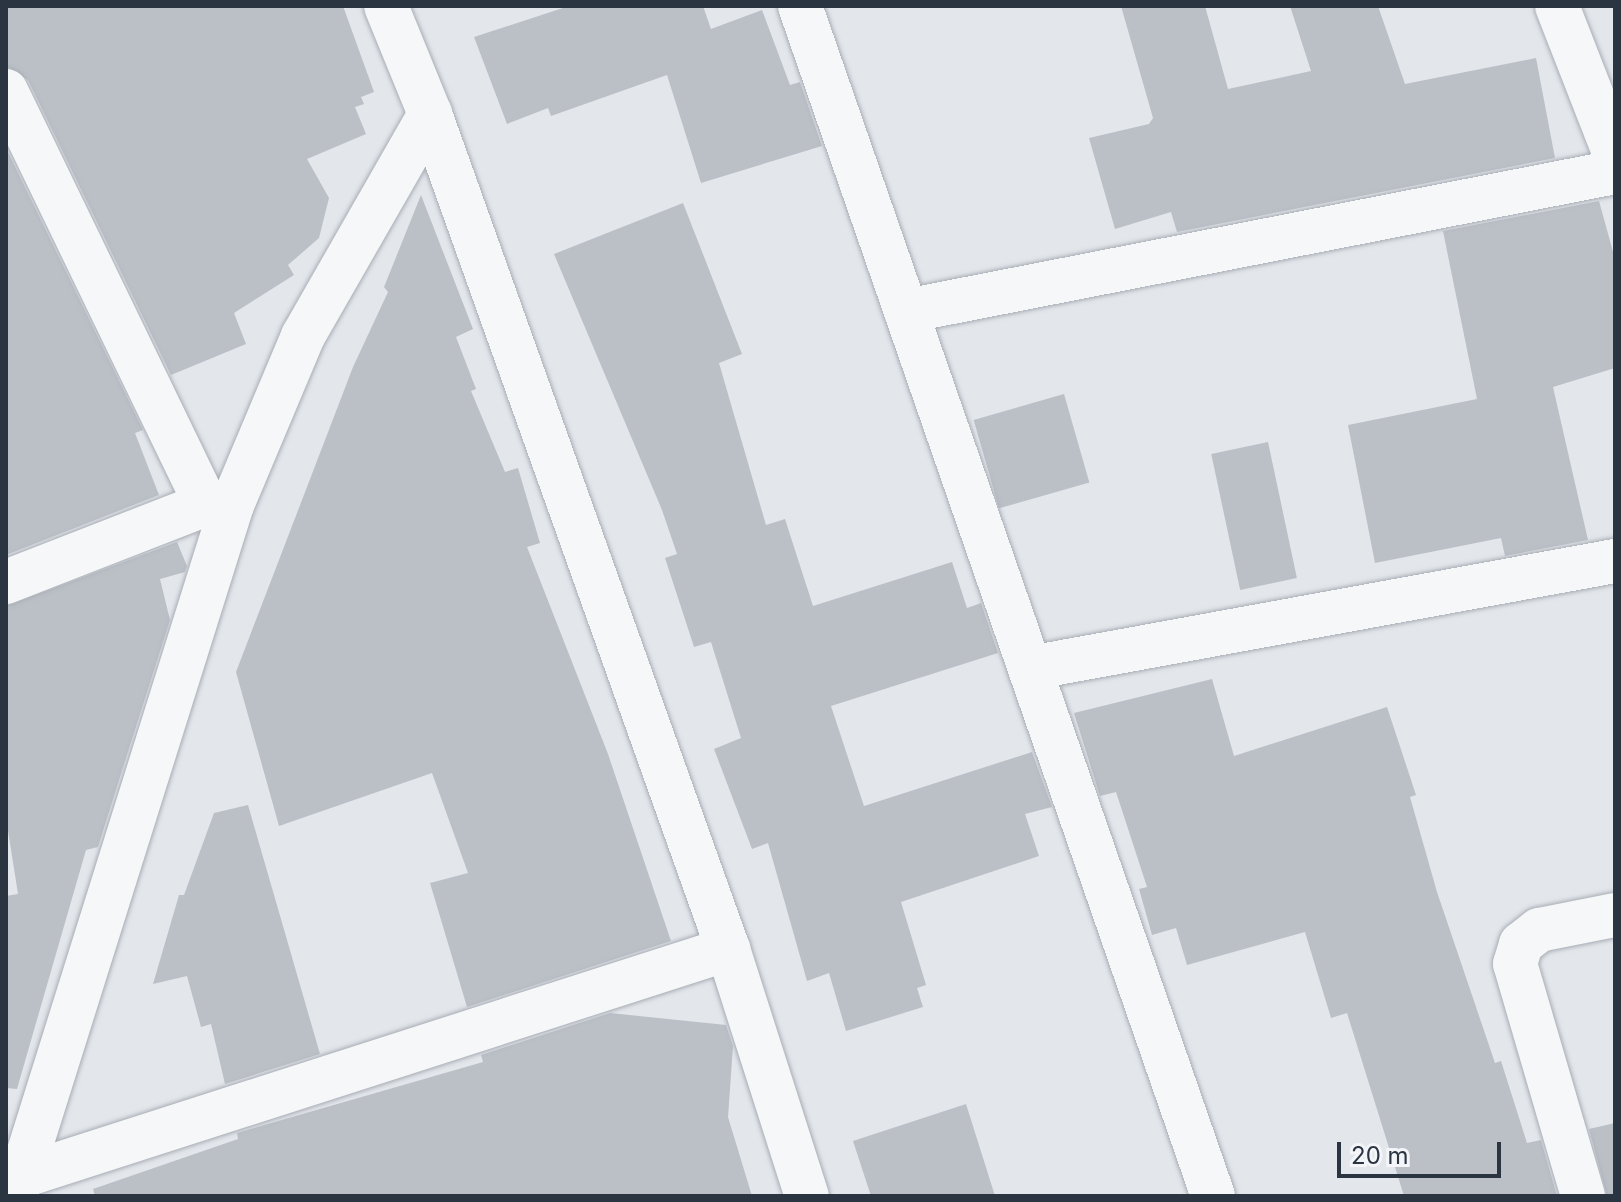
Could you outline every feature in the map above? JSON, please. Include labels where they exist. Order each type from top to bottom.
[{"type":"street","points":[[386,6],[430,114],[728,949],[807,1196]]},
{"type":"street","points":[[800,6],[1213,1196]]},
{"type":"street","points":[[1557,6],[1615,155]]},
{"type":"street","points":[[6,91],[219,504]]},
{"type":"street","points":[[18,1186],[219,504],[303,336],[430,114]]},
{"type":"street","points":[[906,311],[1615,172]]},
{"type":"street","points":[[6,582],[219,504]]},
{"type":"street","points":[[1030,668],[1615,561]]},
{"type":"street","points":[[1583,1196],[1515,964],[1521,944],[1539,930],[1615,915]]},
{"type":"street","points":[[18,1186],[728,949]]},
{"type":"building","points":[[6,6],[343,6],[374,92],[361,97],[364,104],[355,107],[366,134],[307,159],[329,198],[319,238],[288,265],[294,275],[234,313],[246,344],[171,375],[28,80],[6,66]]},
{"type":"building","points":[[569,6],[703,6],[711,29],[762,10],[790,85],[800,82],[822,146],[701,183],[667,75],[551,116],[548,108],[507,124],[474,37]]},
{"type":"building","points":[[1121,6],[1205,6],[1228,89],[1311,71],[1290,6],[1378,6],[1405,84],[1536,58],[1555,158],[1177,232],[1171,212],[1115,229],[1089,138],[1149,124],[1153,118]]},
{"type":"building","points":[[6,148],[143,430],[135,433],[159,495],[6,555]]},
{"type":"building","points":[[421,195],[473,329],[456,337],[476,389],[471,391],[505,472],[518,468],[540,543],[527,547],[608,754],[671,941],[467,1007],[430,883],[468,873],[432,773],[279,826],[236,672],[353,367],[388,292],[384,287]]},
{"type":"building","points":[[1599,201],[1615,259],[1615,368],[1553,387],[1588,540],[1505,556],[1501,538],[1375,563],[1348,425],[1477,399],[1443,231]]},
{"type":"building","points":[[683,203],[742,354],[719,363],[766,525],[785,519],[813,606],[952,562],[967,608],[981,603],[998,653],[831,706],[864,806],[1032,752],[1052,807],[1025,814],[1039,856],[901,902],[926,985],[917,988],[923,1007],[846,1031],[829,973],[807,981],[768,843],[752,849],[714,749],[741,738],[711,642],[694,647],[665,558],[677,554],[662,510],[554,254]]},
{"type":"building","points":[[1064,394],[1089,482],[999,508],[974,420]]},
{"type":"building","points":[[1268,442],[1297,578],[1240,590],[1211,454]]},
{"type":"building","points":[[177,542],[187,566],[185,572],[160,579],[170,620],[98,847],[86,850],[17,1089],[6,1088],[6,896],[18,894],[6,818],[6,606]]},
{"type":"building","points":[[1212,679],[1234,756],[1387,707],[1416,795],[1410,797],[1437,892],[1495,1063],[1501,1061],[1527,1143],[1541,1140],[1557,1196],[1404,1196],[1347,1013],[1331,1018],[1305,932],[1187,965],[1176,928],[1152,935],[1139,889],[1147,887],[1116,792],[1100,796],[1074,713]]},
{"type":"building","points":[[248,805],[320,1054],[225,1084],[211,1024],[201,1027],[187,976],[153,984],[179,895],[184,895],[214,813]]},
{"type":"building","points":[[610,1013],[726,1025],[733,1046],[728,1117],[752,1196],[95,1196],[93,1189],[238,1139],[237,1133],[483,1062],[481,1055]]},
{"type":"building","points":[[966,1104],[995,1196],[871,1196],[853,1141]]},
{"type":"building","points":[[1615,1123],[1615,1196],[1607,1196],[1589,1129]]}]
